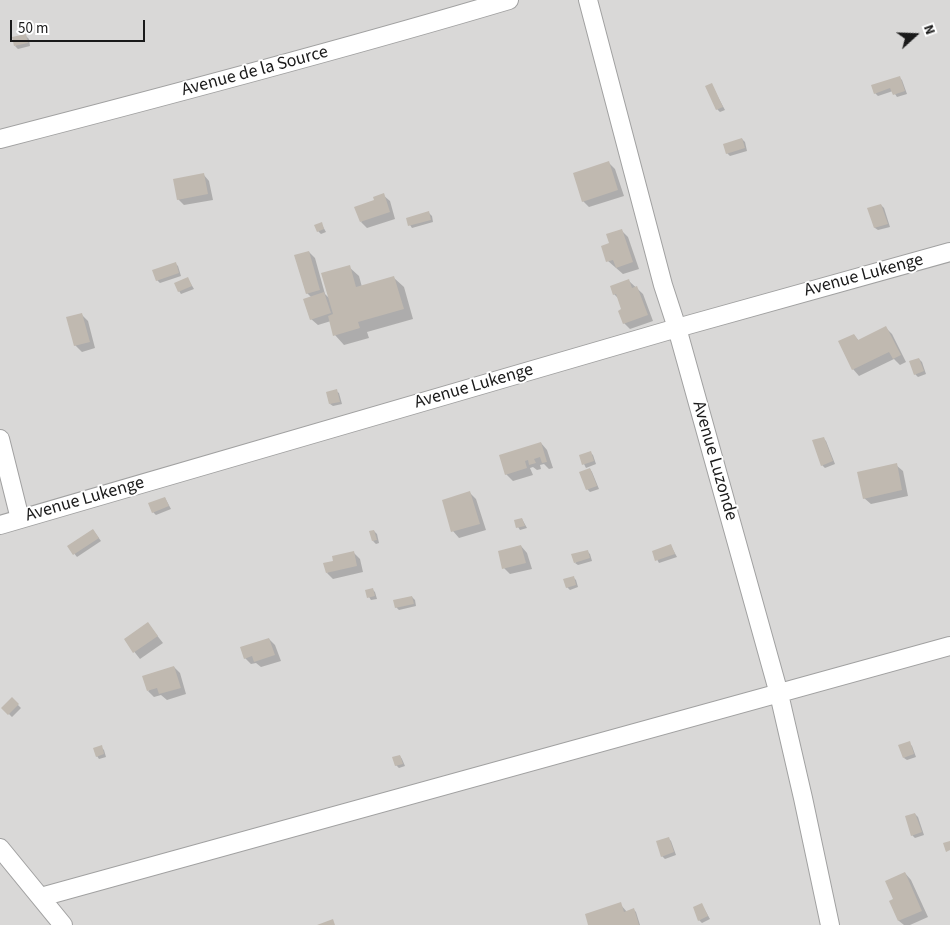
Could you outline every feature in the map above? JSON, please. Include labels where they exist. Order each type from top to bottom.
[{"type":"street","name":"Avenue de la Source","points":[[0,139],[172,95],[396,34],[509,0]]},
{"type":"street","name":"Avenue Luzonde","points":[[588,0],[663,285],[677,328],[779,694],[830,925]]},
{"type":"street","name":"Avenue Lukenge","points":[[0,526],[677,328],[950,252]]},
{"type":"street","points":[[0,439],[20,519]]},
{"type":"street","points":[[41,897],[950,646]]},
{"type":"street","points":[[0,848],[63,925]]},
{"type":"shaded area","points":[[0,0],[950,0],[950,925],[0,925]]},
{"type":"building","points":[[26,34],[28,43],[14,46],[12,37]]},
{"type":"building","points":[[900,76],[905,91],[893,95],[890,88],[874,94],[871,85]]},
{"type":"building","points":[[712,83],[723,107],[716,110],[705,86]]},
{"type":"building","points":[[742,138],[745,148],[726,154],[723,144]]},
{"type":"building","points":[[609,161],[618,190],[582,202],[573,173]]},
{"type":"building","points":[[204,173],[208,194],[177,200],[173,179]]},
{"type":"building","points":[[384,193],[390,212],[360,222],[354,207],[374,200],[373,197]]},
{"type":"building","points":[[881,204],[888,224],[874,228],[867,208]]},
{"type":"building","points":[[429,211],[431,220],[408,226],[406,218]]},
{"type":"building","points":[[322,222],[324,229],[317,232],[314,225]]},
{"type":"building","points":[[622,229],[633,262],[616,268],[613,260],[606,262],[601,246],[609,243],[606,234]]},
{"type":"building","points":[[309,251],[320,290],[306,294],[294,255]]},
{"type":"building","points":[[176,262],[179,273],[156,281],[152,270]]},
{"type":"building","points":[[350,265],[356,287],[394,276],[404,309],[358,322],[360,328],[333,336],[328,316],[333,314],[321,273]]},
{"type":"building","points":[[188,277],[192,286],[178,292],[174,283]]},
{"type":"building","points":[[629,279],[632,288],[637,286],[648,315],[623,324],[618,311],[621,309],[616,294],[613,295],[610,286]]},
{"type":"building","points":[[324,292],[331,313],[310,320],[303,299]]},
{"type":"building","points":[[82,313],[90,342],[74,346],[66,317]]},
{"type":"building","points":[[886,326],[901,355],[893,359],[889,352],[852,370],[838,341],[854,334],[858,340]]},
{"type":"building","points":[[919,358],[924,371],[914,375],[909,361]]},
{"type":"building","points":[[337,389],[340,402],[329,404],[326,392]]},
{"type":"building","points":[[824,437],[833,461],[821,466],[812,440]]},
{"type":"building","points":[[541,442],[547,462],[542,463],[540,457],[534,459],[536,463],[529,465],[528,460],[525,461],[527,468],[505,475],[499,455]]},
{"type":"building","points":[[591,451],[594,461],[582,465],[579,455]]},
{"type":"building","points":[[897,463],[902,490],[863,499],[857,472]]},
{"type":"building","points":[[590,468],[597,486],[586,490],[579,472]]},
{"type":"building","points":[[470,491],[480,524],[451,532],[442,500]]},
{"type":"building","points":[[165,497],[169,506],[152,513],[148,503]]},
{"type":"building","points":[[522,518],[525,526],[516,528],[514,520]]},
{"type":"building","points":[[93,529],[99,538],[73,555],[67,546]]},
{"type":"building","points":[[374,530],[377,540],[372,541],[369,531]]},
{"type":"building","points":[[671,544],[675,554],[655,561],[652,551]]},
{"type":"building","points":[[521,545],[526,563],[502,569],[498,551]]},
{"type":"building","points":[[588,550],[590,558],[574,563],[571,554]]},
{"type":"building","points":[[354,551],[357,566],[326,573],[323,563],[333,561],[332,556]]},
{"type":"building","points":[[574,576],[576,585],[566,588],[563,579]]},
{"type":"building","points":[[373,588],[375,596],[367,598],[365,590]]},
{"type":"building","points":[[412,596],[414,604],[395,608],[393,600]]},
{"type":"building","points":[[148,622],[158,636],[133,653],[124,639]]},
{"type":"building","points":[[269,638],[275,655],[254,662],[252,656],[244,659],[240,647]]},
{"type":"building","points":[[174,666],[181,688],[159,694],[157,688],[147,691],[142,676]]},
{"type":"building","points":[[12,697],[19,704],[8,715],[1,708]]},
{"type":"building","points":[[910,741],[914,754],[903,758],[898,745]]},
{"type":"building","points":[[102,745],[104,754],[96,757],[93,748]]},
{"type":"building","points":[[400,755],[403,764],[395,766],[392,757]]},
{"type":"building","points":[[915,813],[922,832],[911,836],[905,816]]},
{"type":"building","points":[[669,837],[674,852],[661,857],[656,841]]},
{"type":"building","points":[[950,841],[950,850],[946,852],[943,843]]},
{"type":"building","points":[[905,872],[922,911],[898,921],[889,901],[893,899],[885,881]]},
{"type":"building","points":[[621,902],[624,912],[634,908],[639,925],[588,925],[585,914]]},
{"type":"building","points":[[702,903],[708,916],[698,921],[693,907]]},
{"type":"building","points":[[333,919],[335,925],[317,925]]}]
